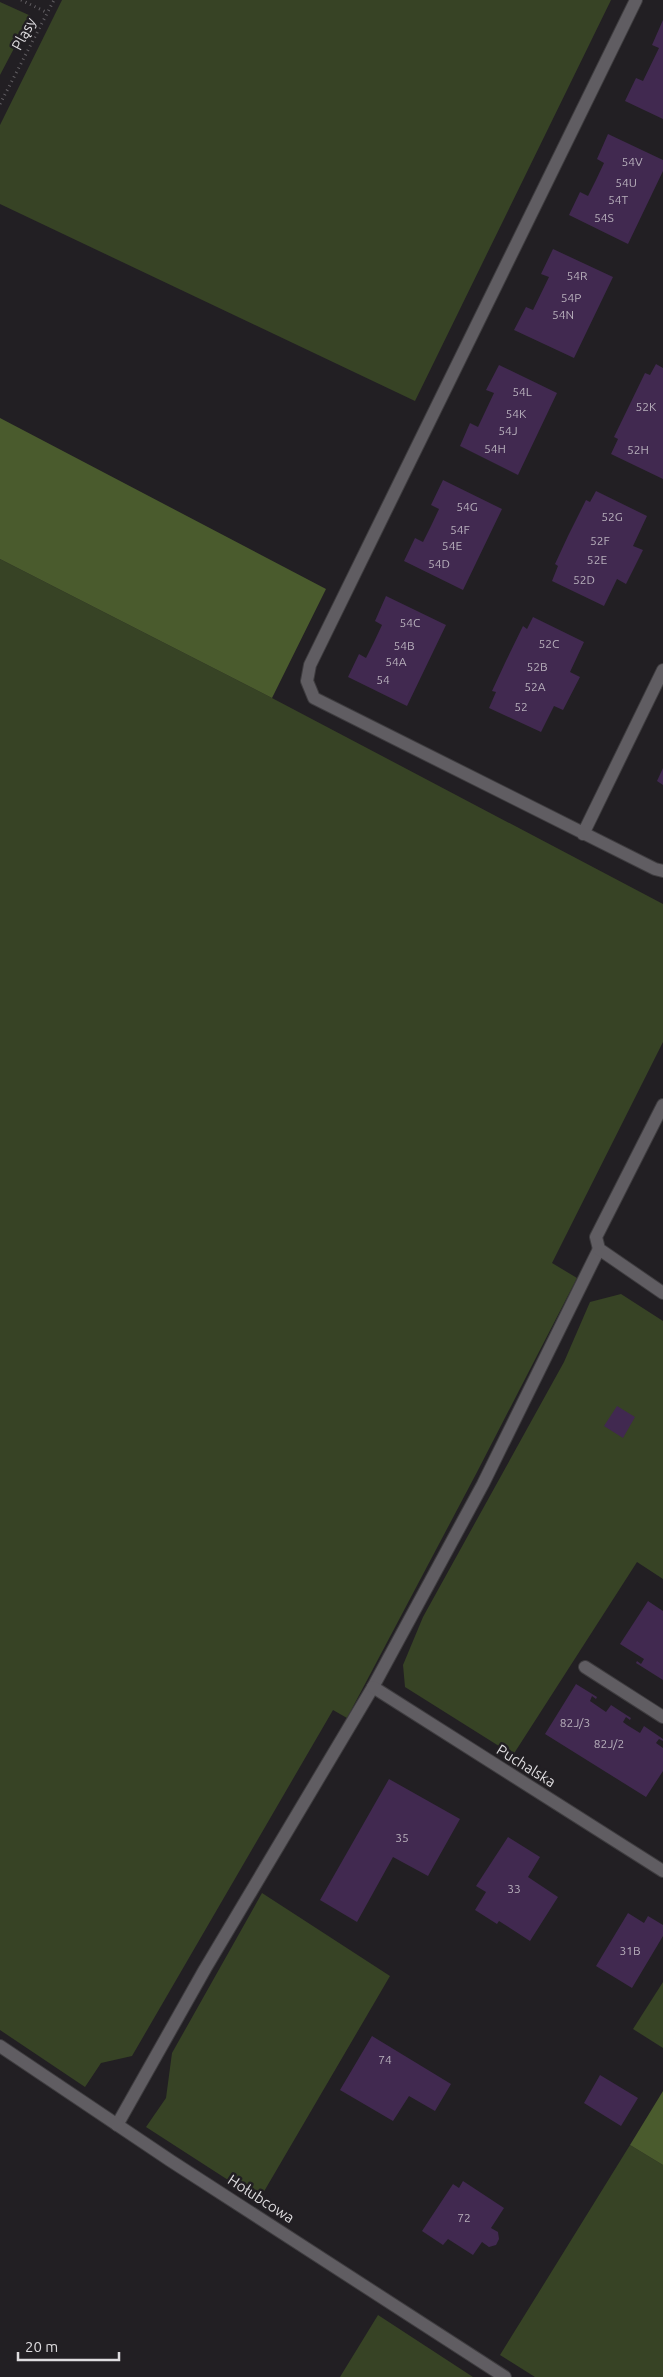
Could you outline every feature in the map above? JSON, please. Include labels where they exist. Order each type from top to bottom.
[{"type":"street","points":[[636,0],[310,665],[307,681],[314,698],[655,870],[663,871]]},
{"type":"street","points":[[583,834],[663,670]]},
{"type":"street","points":[[117,2125],[205,1969],[373,1687],[483,1484],[599,1249],[596,1237],[598,1231],[663,1105]]},
{"type":"street","points":[[599,1249],[663,1293]]},
{"type":"street","points":[[586,1667],[663,1717]]},
{"type":"street","name":"Puchalska","points":[[373,1687],[663,1871]]},
{"type":"street","name":"Hołubcowa","points":[[0,2046],[117,2125],[504,2377]]},
{"type":"path","points":[[21,0],[48,13]]},
{"type":"path","name":"Pląsy","points":[[0,104],[54,0]]},
{"type":"green space","points":[[62,0],[611,0],[415,401],[0,204],[0,125]]},
{"type":"green space","points":[[0,2],[31,16],[0,75]]},
{"type":"green space","points":[[0,418],[326,589],[272,698],[0,559]]},
{"type":"green space","points":[[0,559],[272,698],[663,904],[663,1042],[552,1263],[577,1278],[347,1718],[333,1710],[132,2056],[101,2063],[85,2087],[0,2030]]},
{"type":"green space","points":[[621,1294],[663,1321],[663,1579],[637,1562],[513,1755],[405,1687],[403,1665],[423,1617],[564,1362],[590,1302]]},
{"type":"green space","points":[[262,1893],[390,1976],[259,2200],[146,2127],[166,2098],[172,2053]]},
{"type":"green space","points":[[663,1982],[663,2048],[633,2029]]},
{"type":"green space","points":[[663,2091],[663,2165],[630,2145]]},
{"type":"green space","points":[[630,2145],[663,2165],[663,2377],[535,2377],[500,2355]]},
{"type":"green space","points":[[378,2315],[473,2377],[340,2377]]},
{"type":"building","points":[[663,20],[663,119],[625,101],[636,78],[643,81],[659,48],[652,45]]},
{"type":"building","points":[[608,134],[663,160],[663,171],[628,244],[569,215],[580,192],[588,196],[596,180],[604,163],[597,159]]},
{"type":"building","points":[[553,249],[613,277],[574,358],[514,330],[526,307],[533,310],[549,277],[541,274]]},
{"type":"building","points":[[656,364],[663,368],[663,479],[611,454],[618,439],[614,437],[645,373],[650,375]]},
{"type":"building","points":[[499,365],[557,393],[518,475],[460,446],[470,423],[478,427],[494,393],[486,390]]},
{"type":"building","points":[[443,480],[502,509],[463,590],[404,561],[415,538],[423,542],[431,526],[439,509],[431,505]]},
{"type":"building","points":[[596,491],[647,516],[633,546],[643,550],[626,584],[617,579],[604,606],[552,581],[558,566],[555,564],[568,536],[586,500],[590,502]]},
{"type":"building","points":[[386,596],[446,625],[407,706],[348,677],[359,654],[366,658],[382,625],[375,621]]},
{"type":"building","points":[[533,617],[584,642],[570,672],[580,677],[563,710],[554,706],[541,732],[489,708],[496,692],[492,691],[505,663],[523,626],[527,629]]},
{"type":"building","points":[[663,768],[663,785],[657,781]]},
{"type":"building","points":[[617,1406],[635,1417],[623,1438],[604,1426]]},
{"type":"building","points":[[648,1601],[663,1611],[663,1680],[636,1663],[637,1661],[641,1664],[644,1659],[620,1644]]},
{"type":"building","points":[[576,1684],[597,1697],[596,1699],[592,1696],[590,1701],[606,1712],[611,1705],[631,1718],[630,1720],[626,1717],[623,1722],[627,1725],[640,1733],[644,1726],[663,1739],[663,1741],[659,1739],[656,1743],[663,1748],[663,1771],[646,1797],[545,1734]]},
{"type":"building","points":[[389,1779],[460,1819],[428,1876],[393,1857],[357,1922],[320,1900]]},
{"type":"building","points":[[508,1837],[540,1857],[528,1877],[558,1897],[530,1941],[499,1921],[497,1924],[475,1910],[486,1892],[476,1886]]},
{"type":"building","points":[[628,1913],[644,1923],[648,1916],[663,1925],[663,1936],[632,1988],[596,1966]]},
{"type":"building","points":[[372,2036],[451,2084],[435,2111],[409,2096],[393,2121],[340,2090]]},
{"type":"building","points":[[600,2075],[638,2098],[621,2126],[584,2103]]},
{"type":"building","points":[[463,2181],[504,2208],[491,2228],[498,2232],[499,2239],[496,2245],[489,2247],[482,2242],[473,2255],[448,2239],[443,2245],[422,2231],[453,2184],[459,2188]]}]
